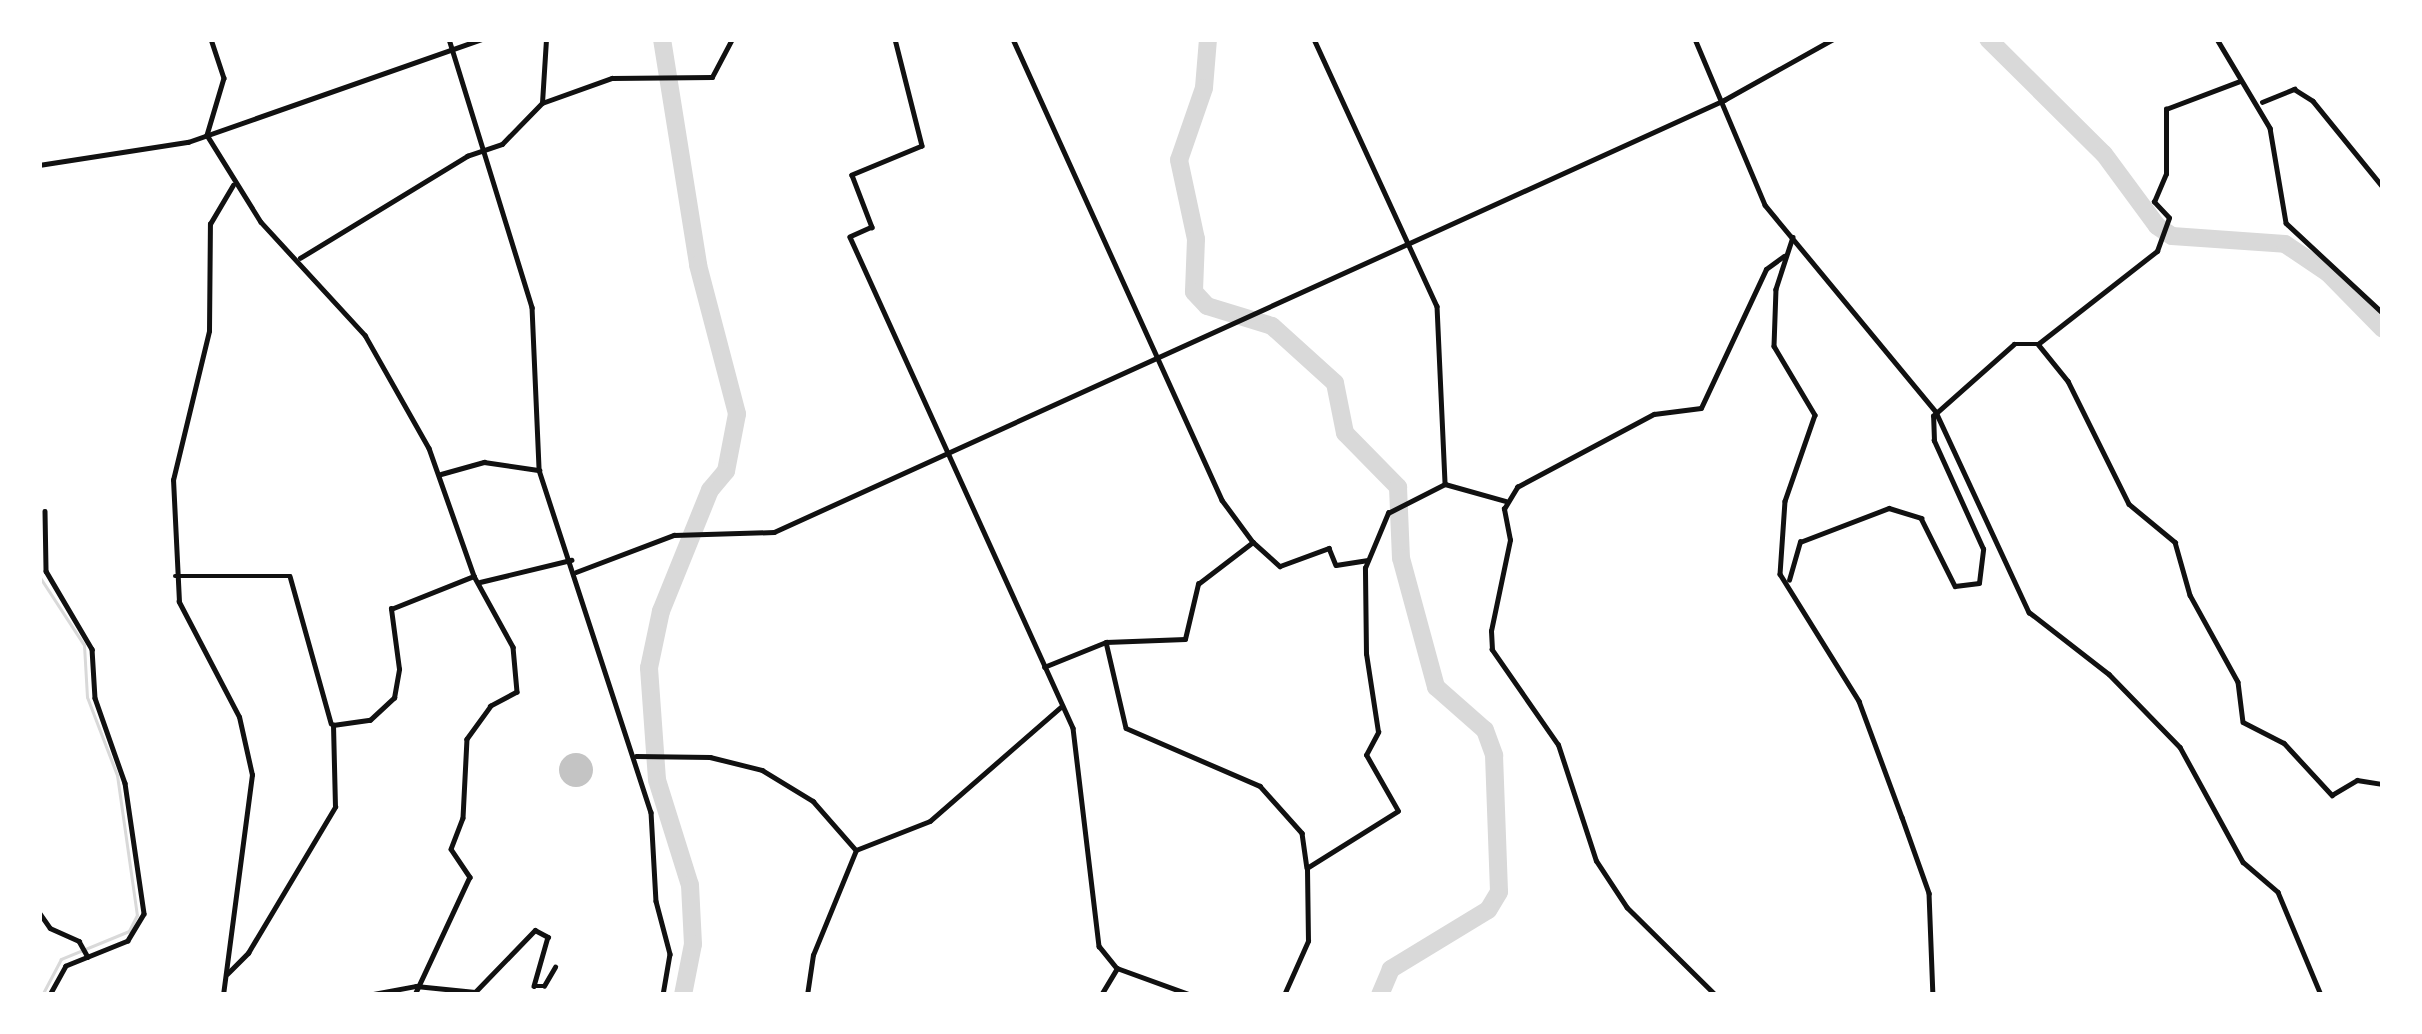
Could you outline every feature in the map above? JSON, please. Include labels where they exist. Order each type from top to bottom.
[{"type":"street","points":[[211,39],[224,78],[207,135],[233,185],[365,335],[441,474],[477,579],[513,647],[518,686],[467,739],[463,818],[452,849],[470,877],[415,995]]},
{"type":"street","points":[[449,39],[489,152],[491,183],[532,307],[538,470],[639,756],[668,938],[663,995]]},
{"type":"street","points":[[39,165],[207,135],[482,39]]},
{"type":"street","points":[[542,103],[546,39]]},
{"type":"street","points":[[300,258],[467,156],[489,152],[542,103],[583,84],[716,74],[732,39]]},
{"type":"street","points":[[895,39],[922,146],[852,175],[872,227],[850,237],[1073,728],[1099,946],[1117,968],[1191,995]]},
{"type":"street","points":[[1013,39],[1222,500],[1253,542],[1280,566],[1328,548],[1336,565],[1369,560]]},
{"type":"street","points":[[1314,39],[1442,323],[1445,484]]},
{"type":"street","points":[[1695,39],[1765,205],[1936,412],[2029,612],[2109,674],[2180,747],[2243,862],[2278,892],[2320,995]]},
{"type":"street","points":[[576,572],[685,534],[773,532],[1724,100],[1833,39]]},
{"type":"street","points":[[2217,39],[2240,81],[2260,103],[2286,223],[2383,314]]},
{"type":"street","points":[[1789,580],[1800,542],[1900,508],[1928,528],[1948,579],[1963,588],[1979,583],[1983,549],[1934,441],[1936,412],[2014,344],[2038,344],[2142,264],[2168,221],[2154,202],[2167,160],[2167,109],[2240,81]]},
{"type":"street","points":[[2260,103],[2294,89],[2313,101],[2383,187]]},
{"type":"street","points":[[223,995],[251,801],[249,745],[179,602],[177,441],[209,331],[210,224],[233,185]]},
{"type":"street","points":[[1793,237],[1784,256],[1774,346],[1815,415],[1785,500],[1780,574],[1789,580],[1859,701],[1925,880],[1933,995]]},
{"type":"street","points":[[1506,501],[1534,473],[1584,458],[1654,414],[1701,408],[1766,268],[1784,256]]},
{"type":"street","points":[[2038,344],[2068,381],[2129,504],[2175,542],[2191,595],[2238,682],[2243,722],[2284,743],[2332,795],[2366,778],[2383,784]]},
{"type":"street","points":[[441,474],[484,462],[538,470]]},
{"type":"street","points":[[1307,868],[1398,811],[1366,755],[1378,732],[1366,654],[1369,560],[1394,506],[1445,484],[1506,501]]},
{"type":"street","points":[[1506,501],[1510,540],[1492,650],[1558,745],[1596,861],[1627,908],[1715,995]]},
{"type":"street","points":[[45,511],[41,548],[49,579],[89,639],[97,707],[125,783],[144,914],[135,937],[62,970],[50,995]]},
{"type":"street","points":[[1044,667],[1106,642],[1185,639],[1198,584],[1253,542]]},
{"type":"street","points":[[333,724],[370,720],[394,698],[394,604],[477,579],[571,560]]},
{"type":"street","points":[[176,575],[290,576],[314,679],[333,724],[335,807],[248,953],[227,974]]},
{"type":"street","points":[[1106,642],[1126,728],[1265,790],[1302,832],[1308,941],[1286,992],[1295,995]]},
{"type":"street","points":[[807,995],[813,955],[856,850],[930,820],[1062,706]]},
{"type":"street","points":[[639,756],[735,761],[794,786],[856,850]]},
{"type":"street","points":[[39,912],[50,928],[83,944],[87,955]]},
{"type":"street","points":[[334,995],[368,995],[416,986],[481,990],[535,930],[548,937],[536,988],[555,967]]},
{"type":"street","points":[[1101,995],[1117,968]]},
{"type":"building","points":[[576,753],[588,758],[593,770],[588,782],[576,787],[564,782],[559,770],[564,758]]},
{"type":"waterway","points":[[662,39],[698,265],[737,414],[726,471],[710,490],[661,611],[649,668],[657,780],[690,885],[693,944],[683,995]]},
{"type":"waterway","points":[[1208,39],[1204,88],[1179,160],[1196,239],[1194,292],[1207,306],[1272,326],[1335,383],[1345,433],[1398,487],[1401,558],[1436,687],[1485,730],[1494,755],[1499,892],[1488,910],[1391,969],[1380,995]]},
{"type":"waterway","points":[[1988,39],[2104,154],[2157,226],[2172,236],[2285,244],[2328,273],[2383,329]]},
{"type":"waterway","points":[[39,118],[39,141]]},
{"type":"waterway","points":[[39,576],[84,645],[87,697],[117,775],[137,915],[129,931],[61,959],[42,995]]}]
